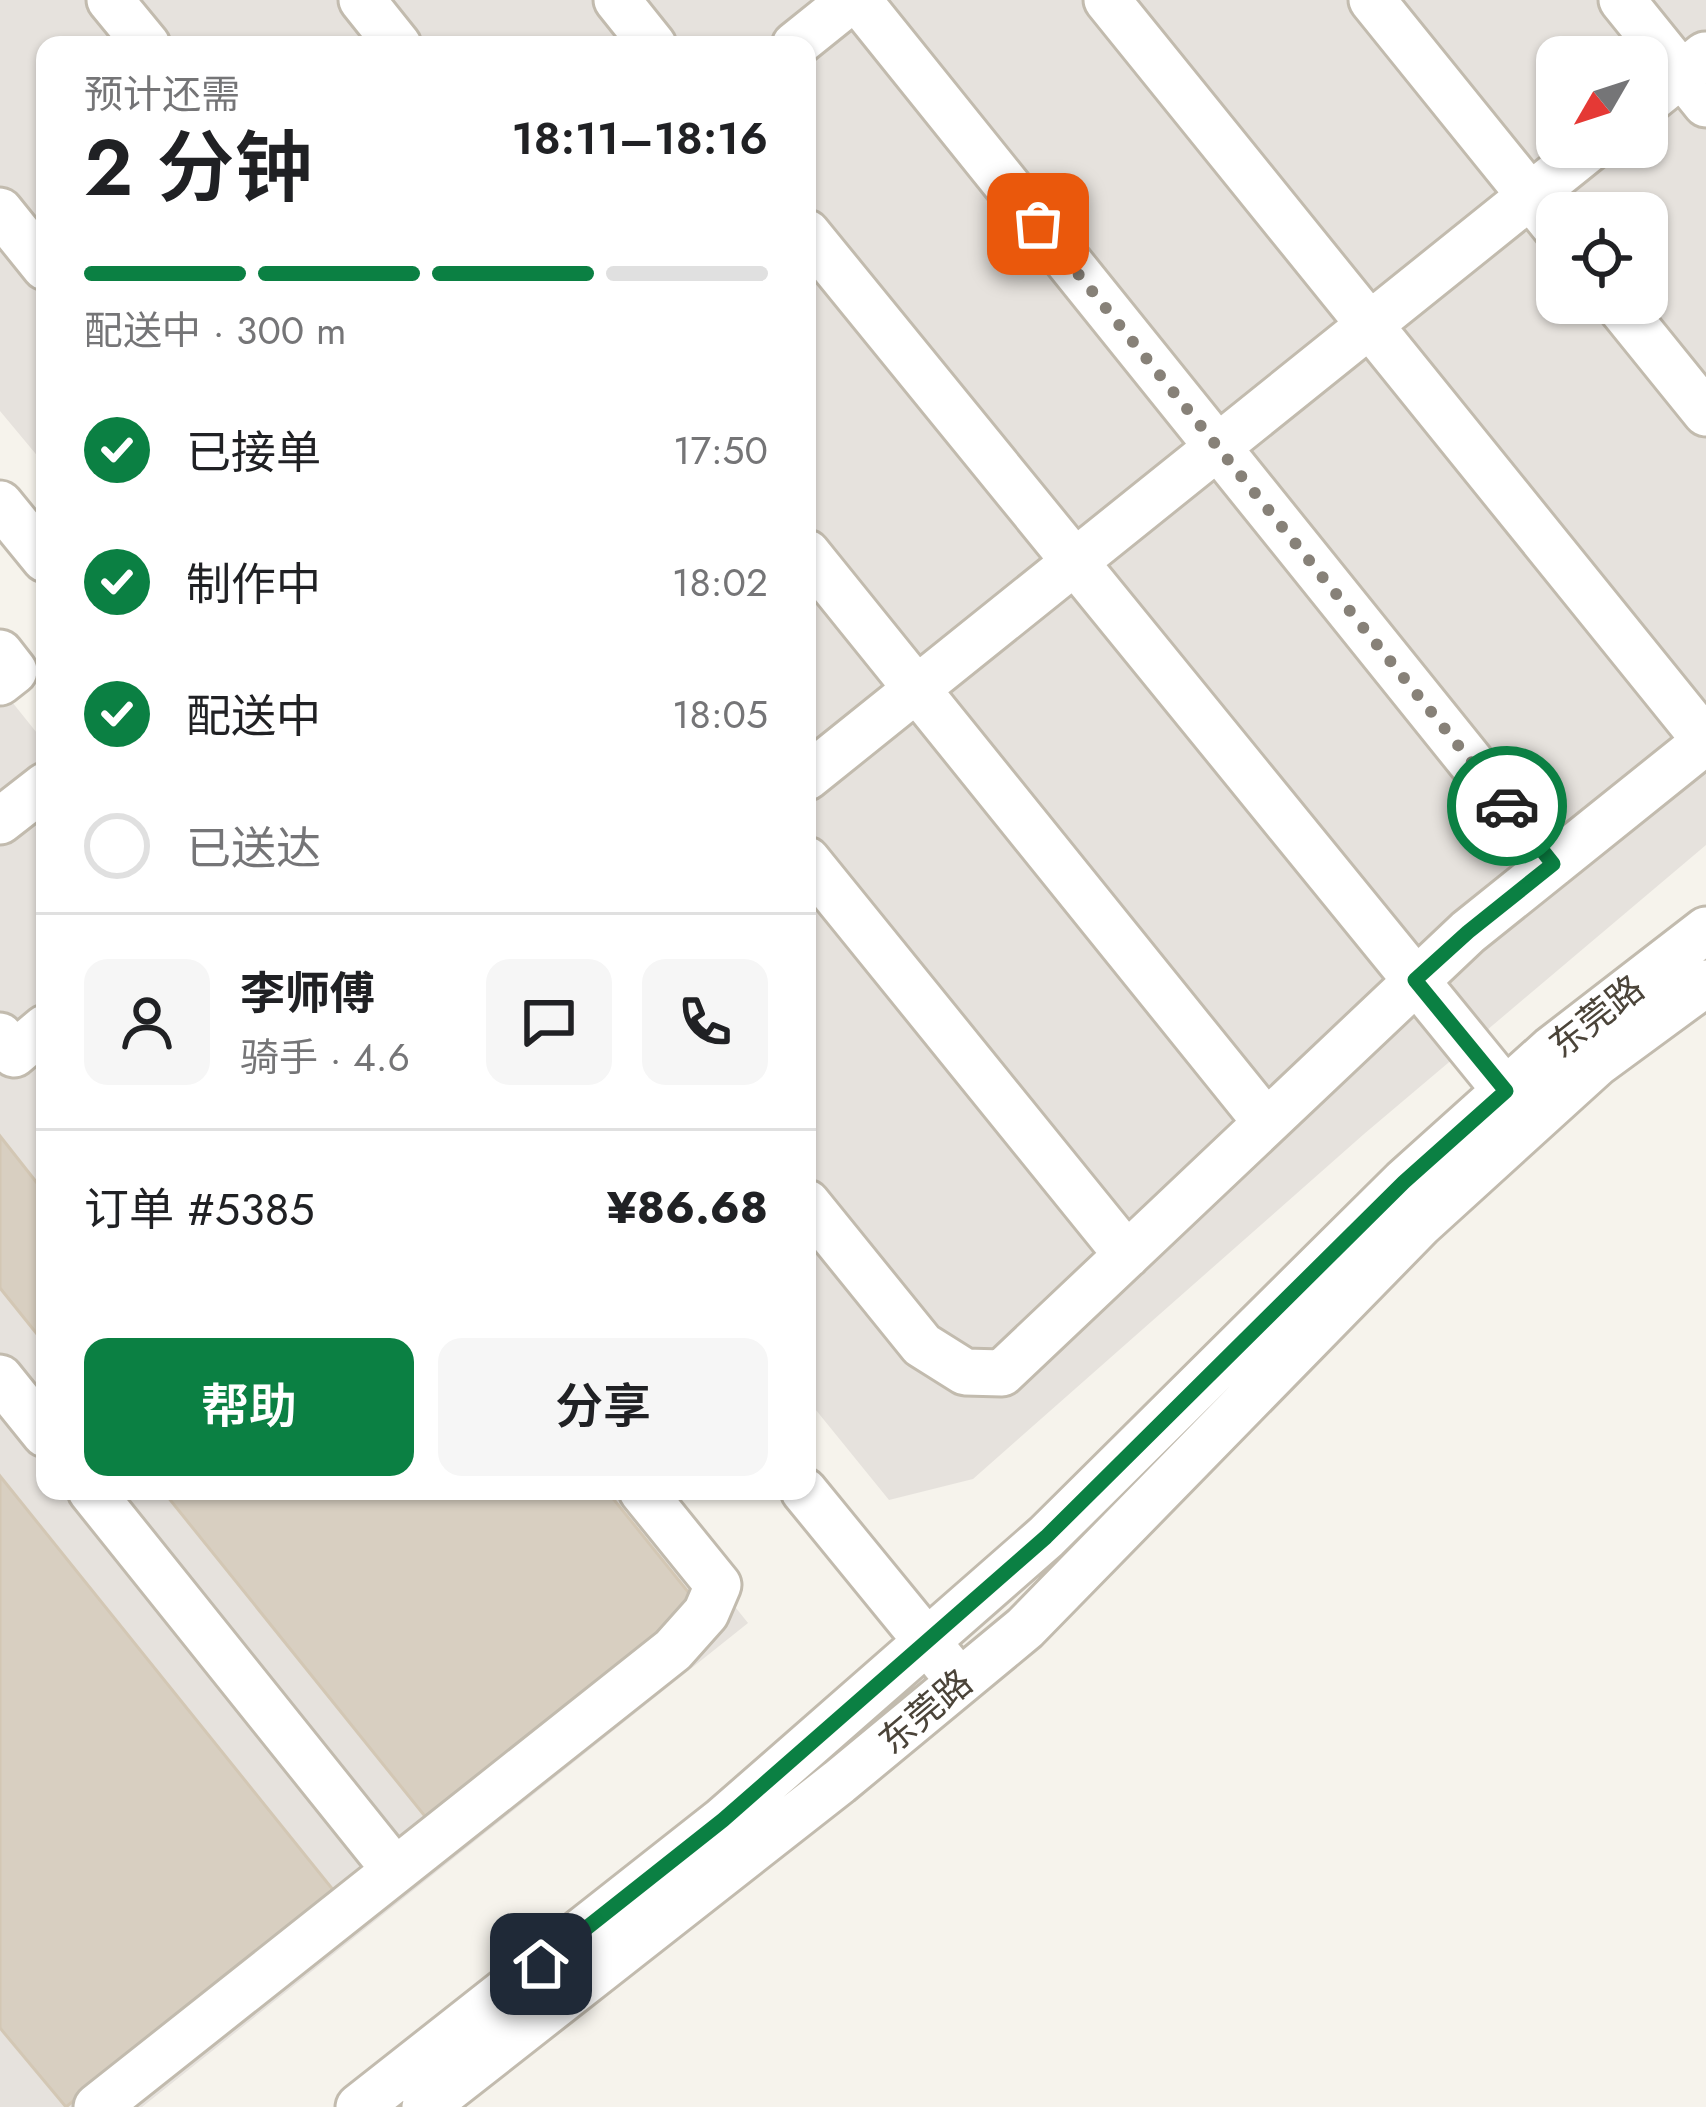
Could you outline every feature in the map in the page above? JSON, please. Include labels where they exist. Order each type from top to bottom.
[{"type":"street","points":[[110,0],[140,36]]},
{"type":"street","points":[[362,0],[391,36]]},
{"type":"street","points":[[617,0],[646,36]]},
{"type":"street","points":[[807,36],[855,0],[1553,864]]},
{"type":"street","points":[[816,1214],[922,1345],[965,1372],[1002,1373],[1468,932],[1706,741],[1107,0]]},
{"type":"street","points":[[1372,0],[1536,202]]},
{"type":"street","points":[[1622,0],[1685,84]]},
{"type":"street","points":[[0,212],[36,256]]},
{"type":"street","points":[[816,770],[1369,326],[1536,217]]},
{"type":"street","points":[[816,244],[1506,1091]]},
{"type":"street","points":[[1634,324],[1706,412]]},
{"type":"street","points":[[0,504],[36,548]]},
{"type":"street","points":[[816,564],[1265,1122]]},
{"type":"street","points":[[0,653],[14,671],[0,682]]},
{"type":"street","points":[[0,821],[36,793]]},
{"type":"street","points":[[816,871],[1127,1255]]},
{"type":"street","name":"东莞路","points":[[359,2107],[723,1820],[927,1642],[1046,1537],[1404,1182],[1552,1049],[1706,930]]},
{"type":"street","name":"东莞路","points":[[425,2107],[839,1782],[1025,1628],[1420,1224],[1598,1063],[1706,982]]},
{"type":"street","points":[[0,1036],[14,1054],[36,1036]]},
{"type":"street","points":[[0,1378],[36,1423]]},
{"type":"street","points":[[98,1500],[395,1870]]},
{"type":"street","points":[[97,2107],[673,1650],[706,1613],[718,1586],[649,1500]]},
{"type":"street","points":[[811,1500],[960,1682]]},
{"type":"shaded area","points":[[0,0],[1706,0],[1706,845],[1364,1134],[973,1479],[889,1500],[816,1410],[816,36],[36,36],[36,454],[0,411]]},
{"type":"shaded area","points":[[0,687],[36,732],[36,1500],[649,1500],[748,1623],[142,2107],[0,2107]]},
{"type":"building","points":[[0,1136],[36,1182],[36,1333],[0,1288]]},
{"type":"building","points":[[0,1476],[334,1891],[66,2107],[0,2028]]},
{"type":"building","points":[[170,1500],[614,1500],[701,1608],[432,1825]]},
{"type":"way so far","points":[[1038,224],[1507,806]]},
{"type":"route","points":[[541,1964],[723,1820],[1046,1537],[1404,1182],[1506,1091],[1415,980],[1553,864],[1507,806]]}]
